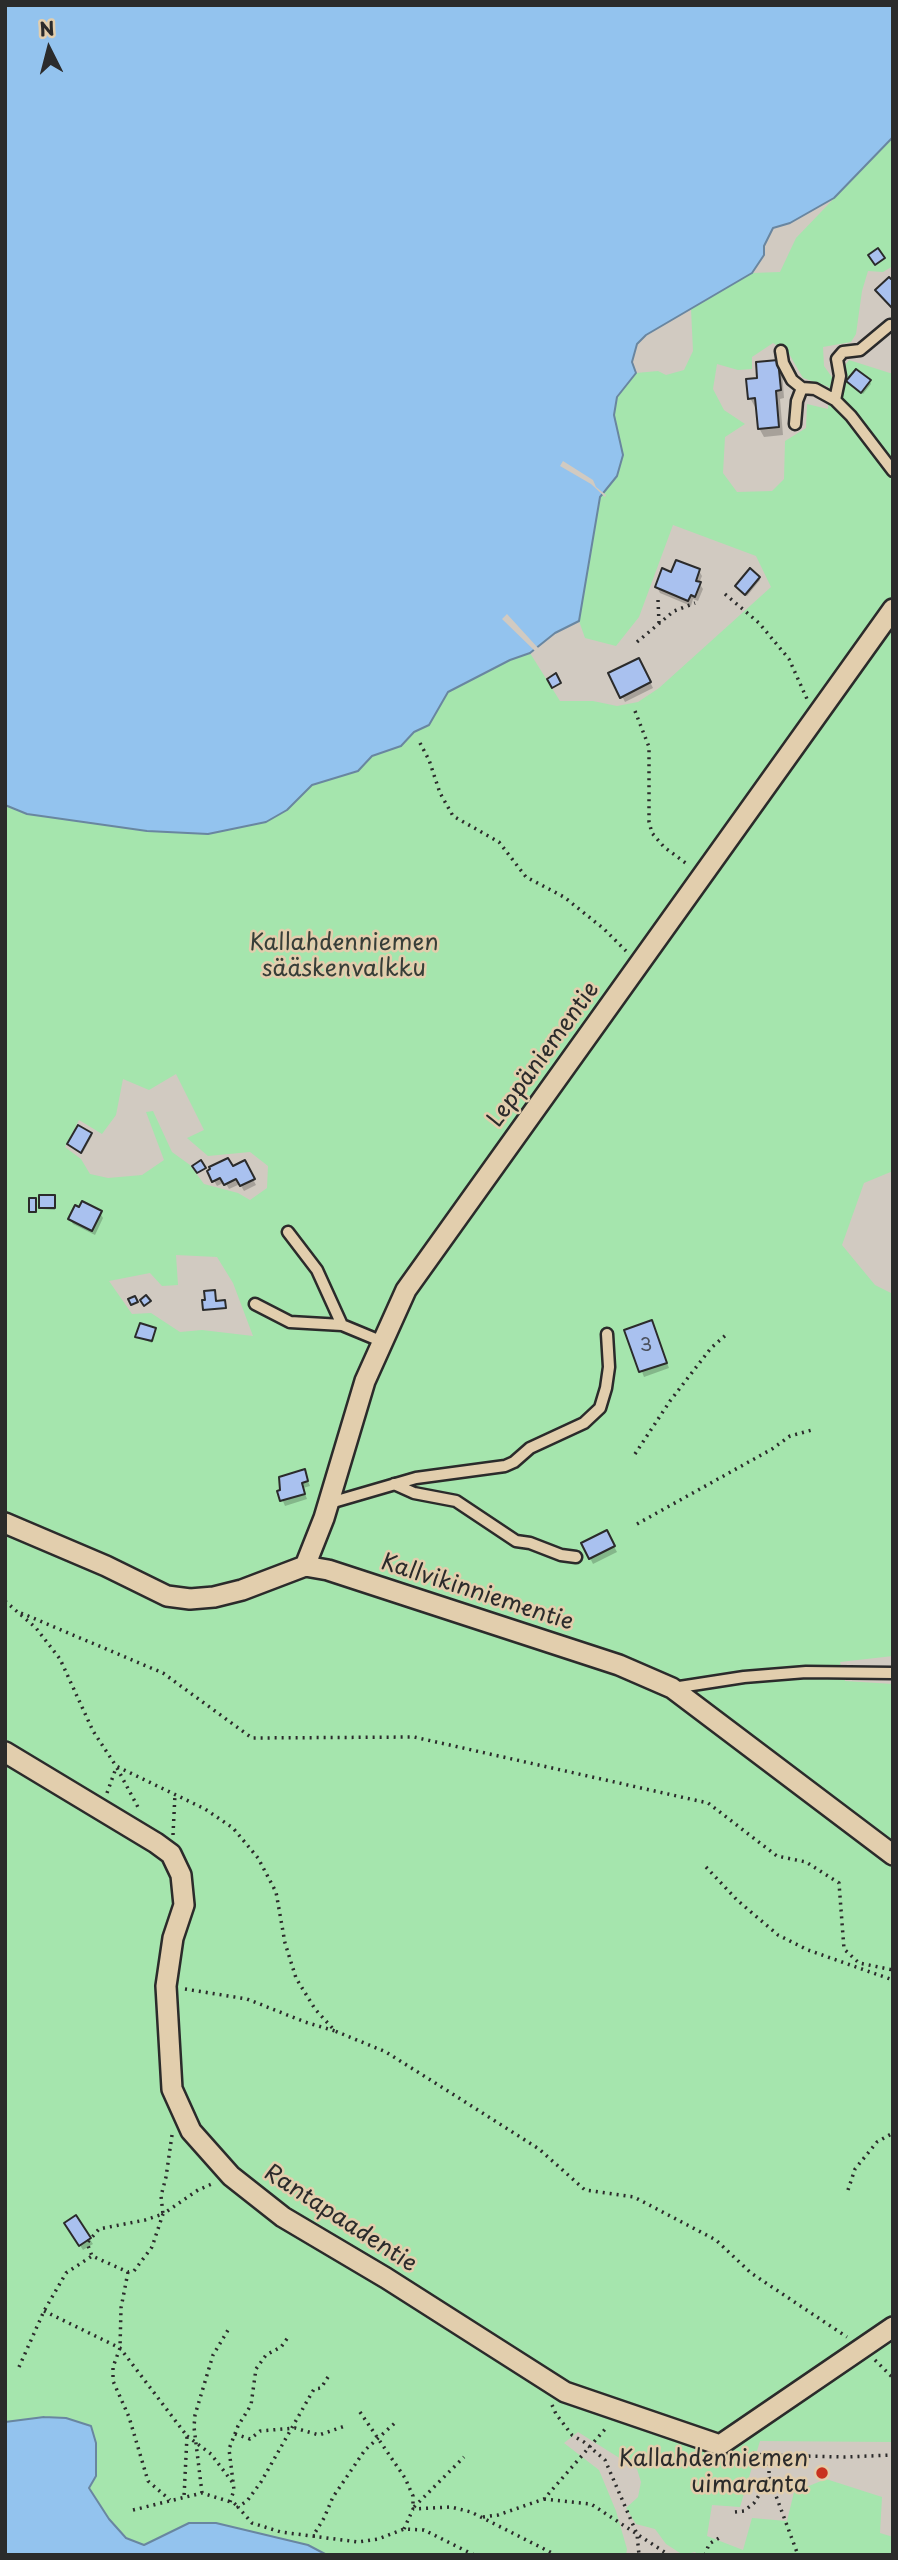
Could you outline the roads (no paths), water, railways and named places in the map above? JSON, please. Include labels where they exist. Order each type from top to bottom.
[{"type":"street","name":"Leppäniementie","points":[[305,1566],[328,1504],[365,1381],[406,1290],[893,609]]},
{"type":"street","points":[[5,1523],[94,1561],[166,1596],[190,1599],[214,1597],[242,1590],[305,1566]]},
{"type":"street","name":"Kallvikinniementie","points":[[305,1566],[328,1570],[620,1665],[673,1688],[893,1855]]},
{"type":"street","name":"Rantapaadentie","points":[[5,1752],[171,1854],[181,1875],[184,1905],[173,1938],[166,1986],[172,2089],[191,2131],[231,2176],[283,2217],[386,2278],[565,2392],[720,2445],[893,2327]]},
{"type":"lane","points":[[835,400],[840,376],[837,359],[843,352],[860,350],[890,325]]},
{"type":"lane","points":[[781,351],[783,363],[792,380],[802,388],[815,389],[835,400],[873,442],[893,471]]},
{"type":"lane","points":[[795,424],[797,401],[802,388]]},
{"type":"lane","points":[[288,1232],[317,1270],[342,1325]]},
{"type":"lane","points":[[255,1304],[290,1322],[342,1325],[384,1342]]},
{"type":"lane","points":[[328,1504],[393,1484],[450,1472],[505,1466],[530,1448],[584,1423],[600,1408],[606,1388],[609,1367],[607,1334]]},
{"type":"lane","points":[[393,1484],[414,1493],[456,1501],[516,1541],[576,1557]]},
{"type":"lane","points":[[673,1688],[744,1677],[806,1672],[893,1673]]},
{"type":"water","points":[[5,5],[893,5],[893,137],[834,198],[790,223],[773,228],[764,246],[764,255],[752,273],[646,335],[637,344],[632,362],[636,373],[617,397],[614,415],[623,455],[617,476],[600,497],[579,621],[555,633],[530,653],[510,660],[448,692],[429,725],[414,732],[401,746],[372,756],[358,771],[312,785],[287,810],[266,822],[208,834],[147,831],[27,814],[5,805]]},
{"type":"water","points":[[44,2417],[66,2418],[91,2426],[96,2443],[96,2476],[89,2488],[109,2519],[126,2538],[144,2545],[189,2523],[216,2523],[308,2545],[327,2555],[5,2555],[5,2422]]},
{"type":"place","name":"Kallahdenniemen uimaranta","points":[[822,2473]]},
{"type":"park label","name":"Kallahdenniemen sääskenvalkku","points":[[344,957]]}]
